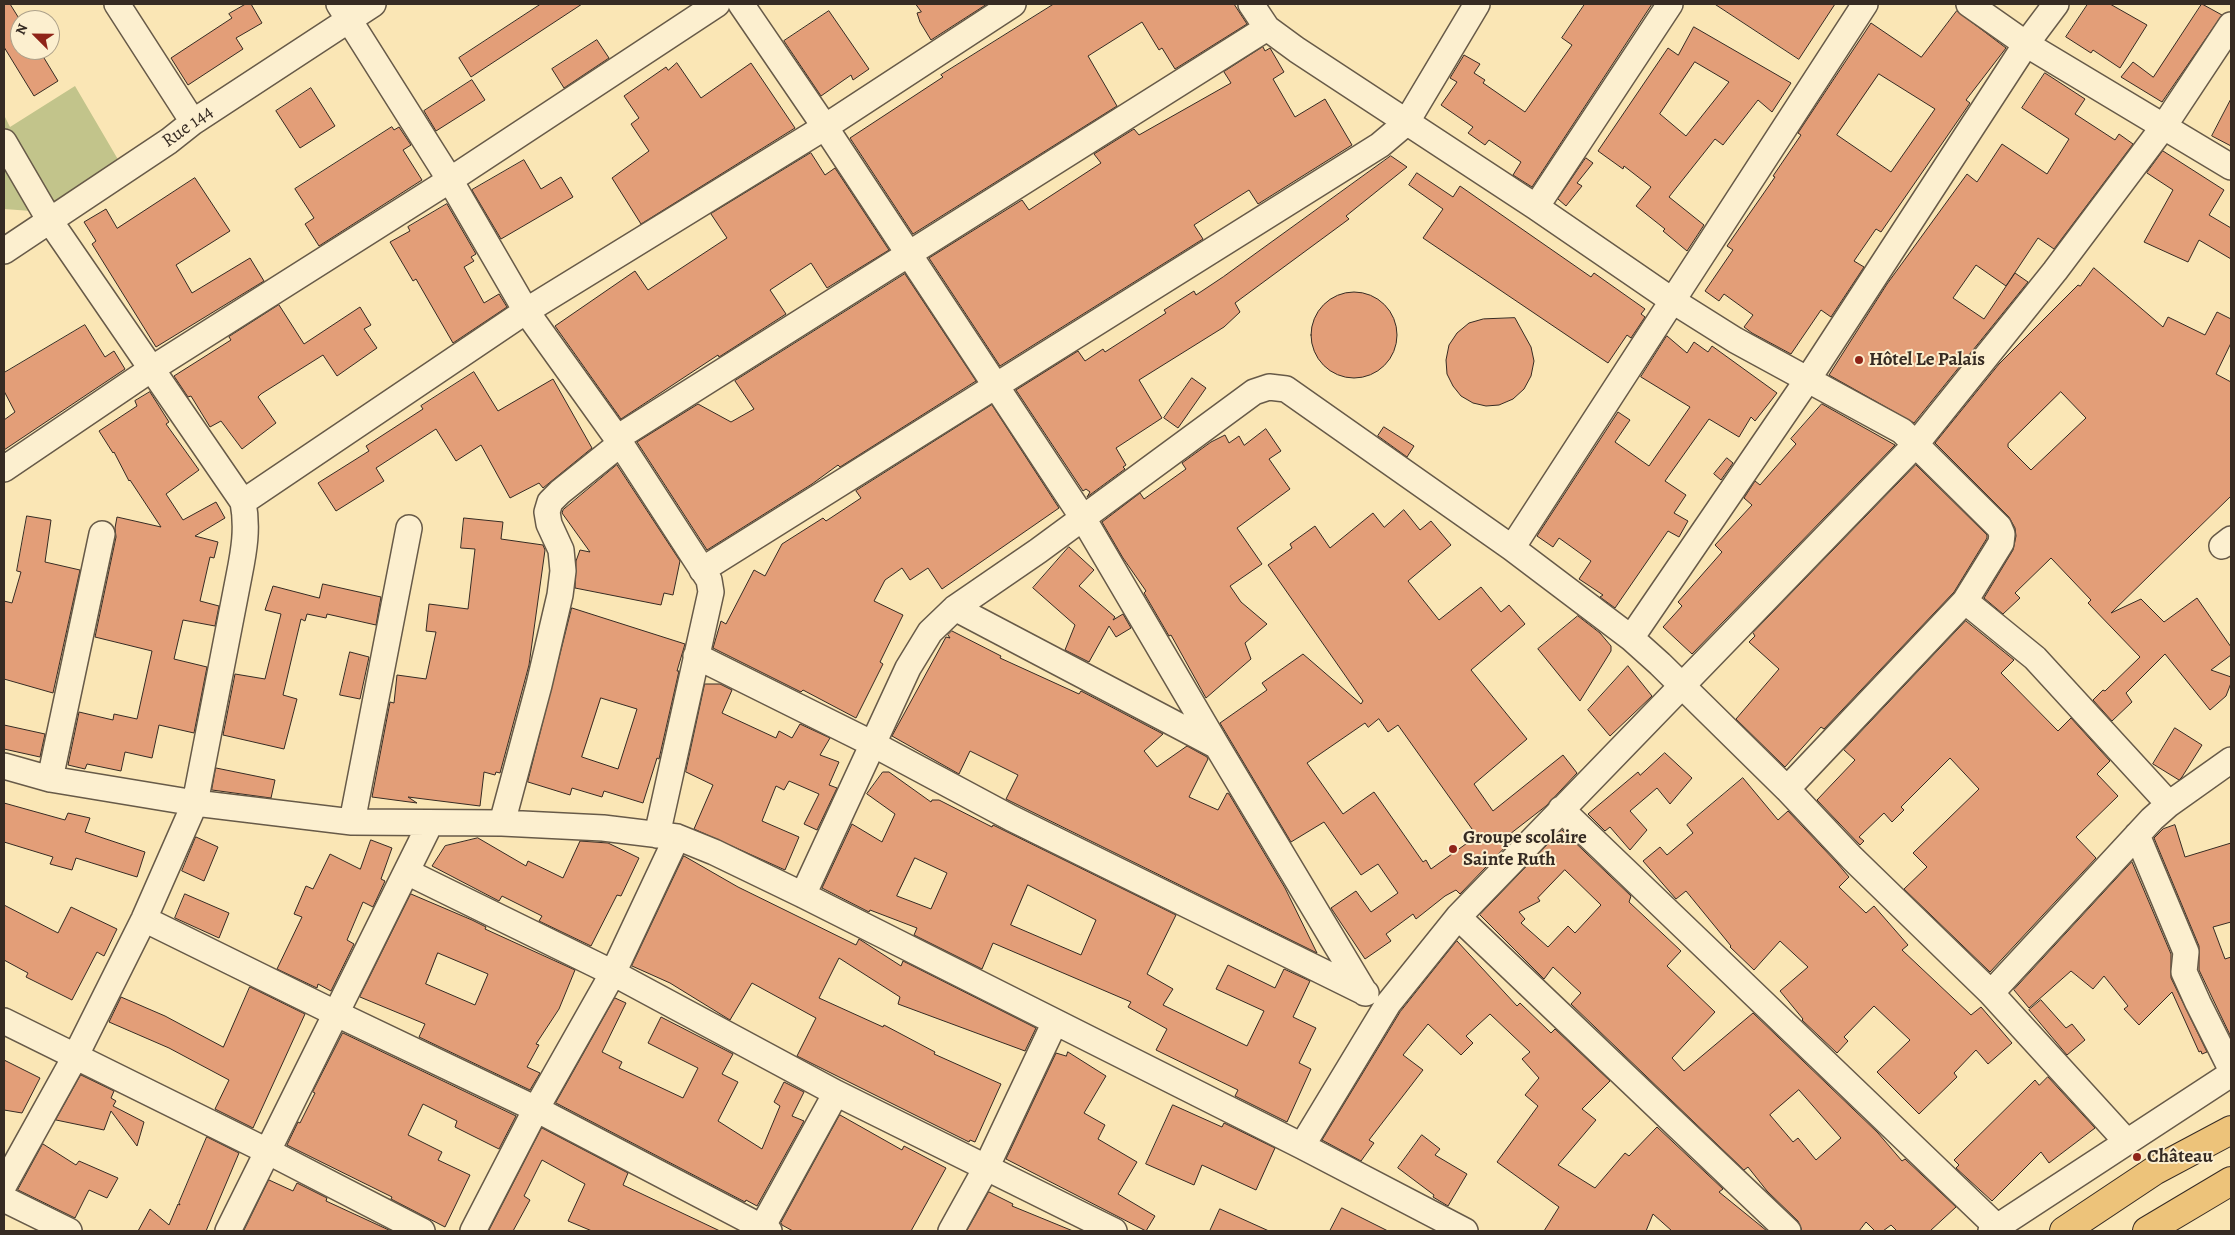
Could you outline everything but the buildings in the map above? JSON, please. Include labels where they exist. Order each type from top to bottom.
[{"type":"main road","points":[[2064,1231],[2154,1171],[2231,1130]]},
{"type":"main road","points":[[2147,1231],[2231,1181]]},
{"type":"street","points":[[117,4],[193,122]]},
{"type":"street","name":"Rue 144","points":[[4,251],[169,141],[344,12],[374,4]]},
{"type":"street","points":[[4,469],[153,368],[450,180],[717,4]]},
{"type":"street","points":[[741,4],[825,127],[1083,518],[1365,992]]},
{"type":"street","points":[[243,502],[526,311],[825,127],[1013,4]]},
{"type":"street","points":[[1251,4],[1268,28],[1406,123],[1536,207],[1672,301],[1735,340],[1891,424],[1916,444],[1999,527],[2002,534],[1996,552],[1965,601],[1787,790]]},
{"type":"street","points":[[1536,207],[1670,4]]},
{"type":"street","points":[[1512,548],[1865,4]]},
{"type":"street","points":[[1969,4],[2026,44],[2231,167]]},
{"type":"street","points":[[1631,638],[1808,379],[2026,44],[2056,4]]},
{"type":"street","points":[[702,570],[996,388],[1380,145],[1406,123],[1468,8]]},
{"type":"street","points":[[344,12],[450,180],[526,311],[619,441],[709,580],[711,592],[696,656],[667,836],[613,973],[536,1109],[472,1231]]},
{"type":"street","points":[[1302,1146],[1388,1004],[1458,917],[1916,444],[2056,272],[2164,126],[2231,24]]},
{"type":"street","points":[[502,823],[539,685],[560,595],[561,550],[549,524],[547,512],[550,502],[619,441],[908,255],[1268,28]]},
{"type":"street","points":[[4,142],[50,221],[153,368],[243,502],[246,520],[246,542],[195,802],[144,919],[75,1057],[4,1185]]},
{"type":"street","points":[[803,895],[908,668],[930,632],[955,608],[1083,518],[1254,392],[1269,387],[1286,389],[1512,548],[1631,638],[1991,993],[2127,1142]]},
{"type":"street","points":[[352,822],[409,528]]},
{"type":"street","points":[[50,779],[102,534]]},
{"type":"street","points":[[1965,601],[2035,658],[2169,804]]},
{"type":"street","points":[[955,608],[1217,746]]},
{"type":"street","points":[[696,656],[873,744],[1011,818],[1388,1004]]},
{"type":"street","points":[[1991,993],[2137,835],[2169,804],[2231,760]]},
{"type":"street","points":[[4,766],[50,779],[195,802],[352,822],[502,823],[603,828],[667,836],[714,852],[803,895],[1302,1146],[1465,1231]]},
{"type":"street","points":[[1561,809],[1994,1229],[2231,1074]]},
{"type":"street","points":[[228,1231],[430,824]]},
{"type":"street","points":[[2137,835],[2186,952],[2184,972],[2231,1069]]},
{"type":"street","points":[[407,872],[613,973],[836,1093],[1114,1231]]},
{"type":"street","points":[[1458,917],[1788,1231]]},
{"type":"street","points":[[144,919],[335,1014],[536,1109],[763,1230],[836,1093]]},
{"type":"street","points":[[4,1021],[267,1151],[422,1231]]},
{"type":"street","points":[[951,1231],[986,1168],[1055,1022]]},
{"type":"street","points":[[4,1199],[69,1231]]},
{"type":"green space","points":[[75,86],[123,168],[72,214],[4,209],[4,115],[10,127]]},
{"type":"place","name":"Hôtel Le Palais","points":[[1859,360]]},
{"type":"place","name":"Groupe scolaire Sainte Ruth","points":[[1453,849]]},
{"type":"place","name":"Château","points":[[2137,1157]]}]
